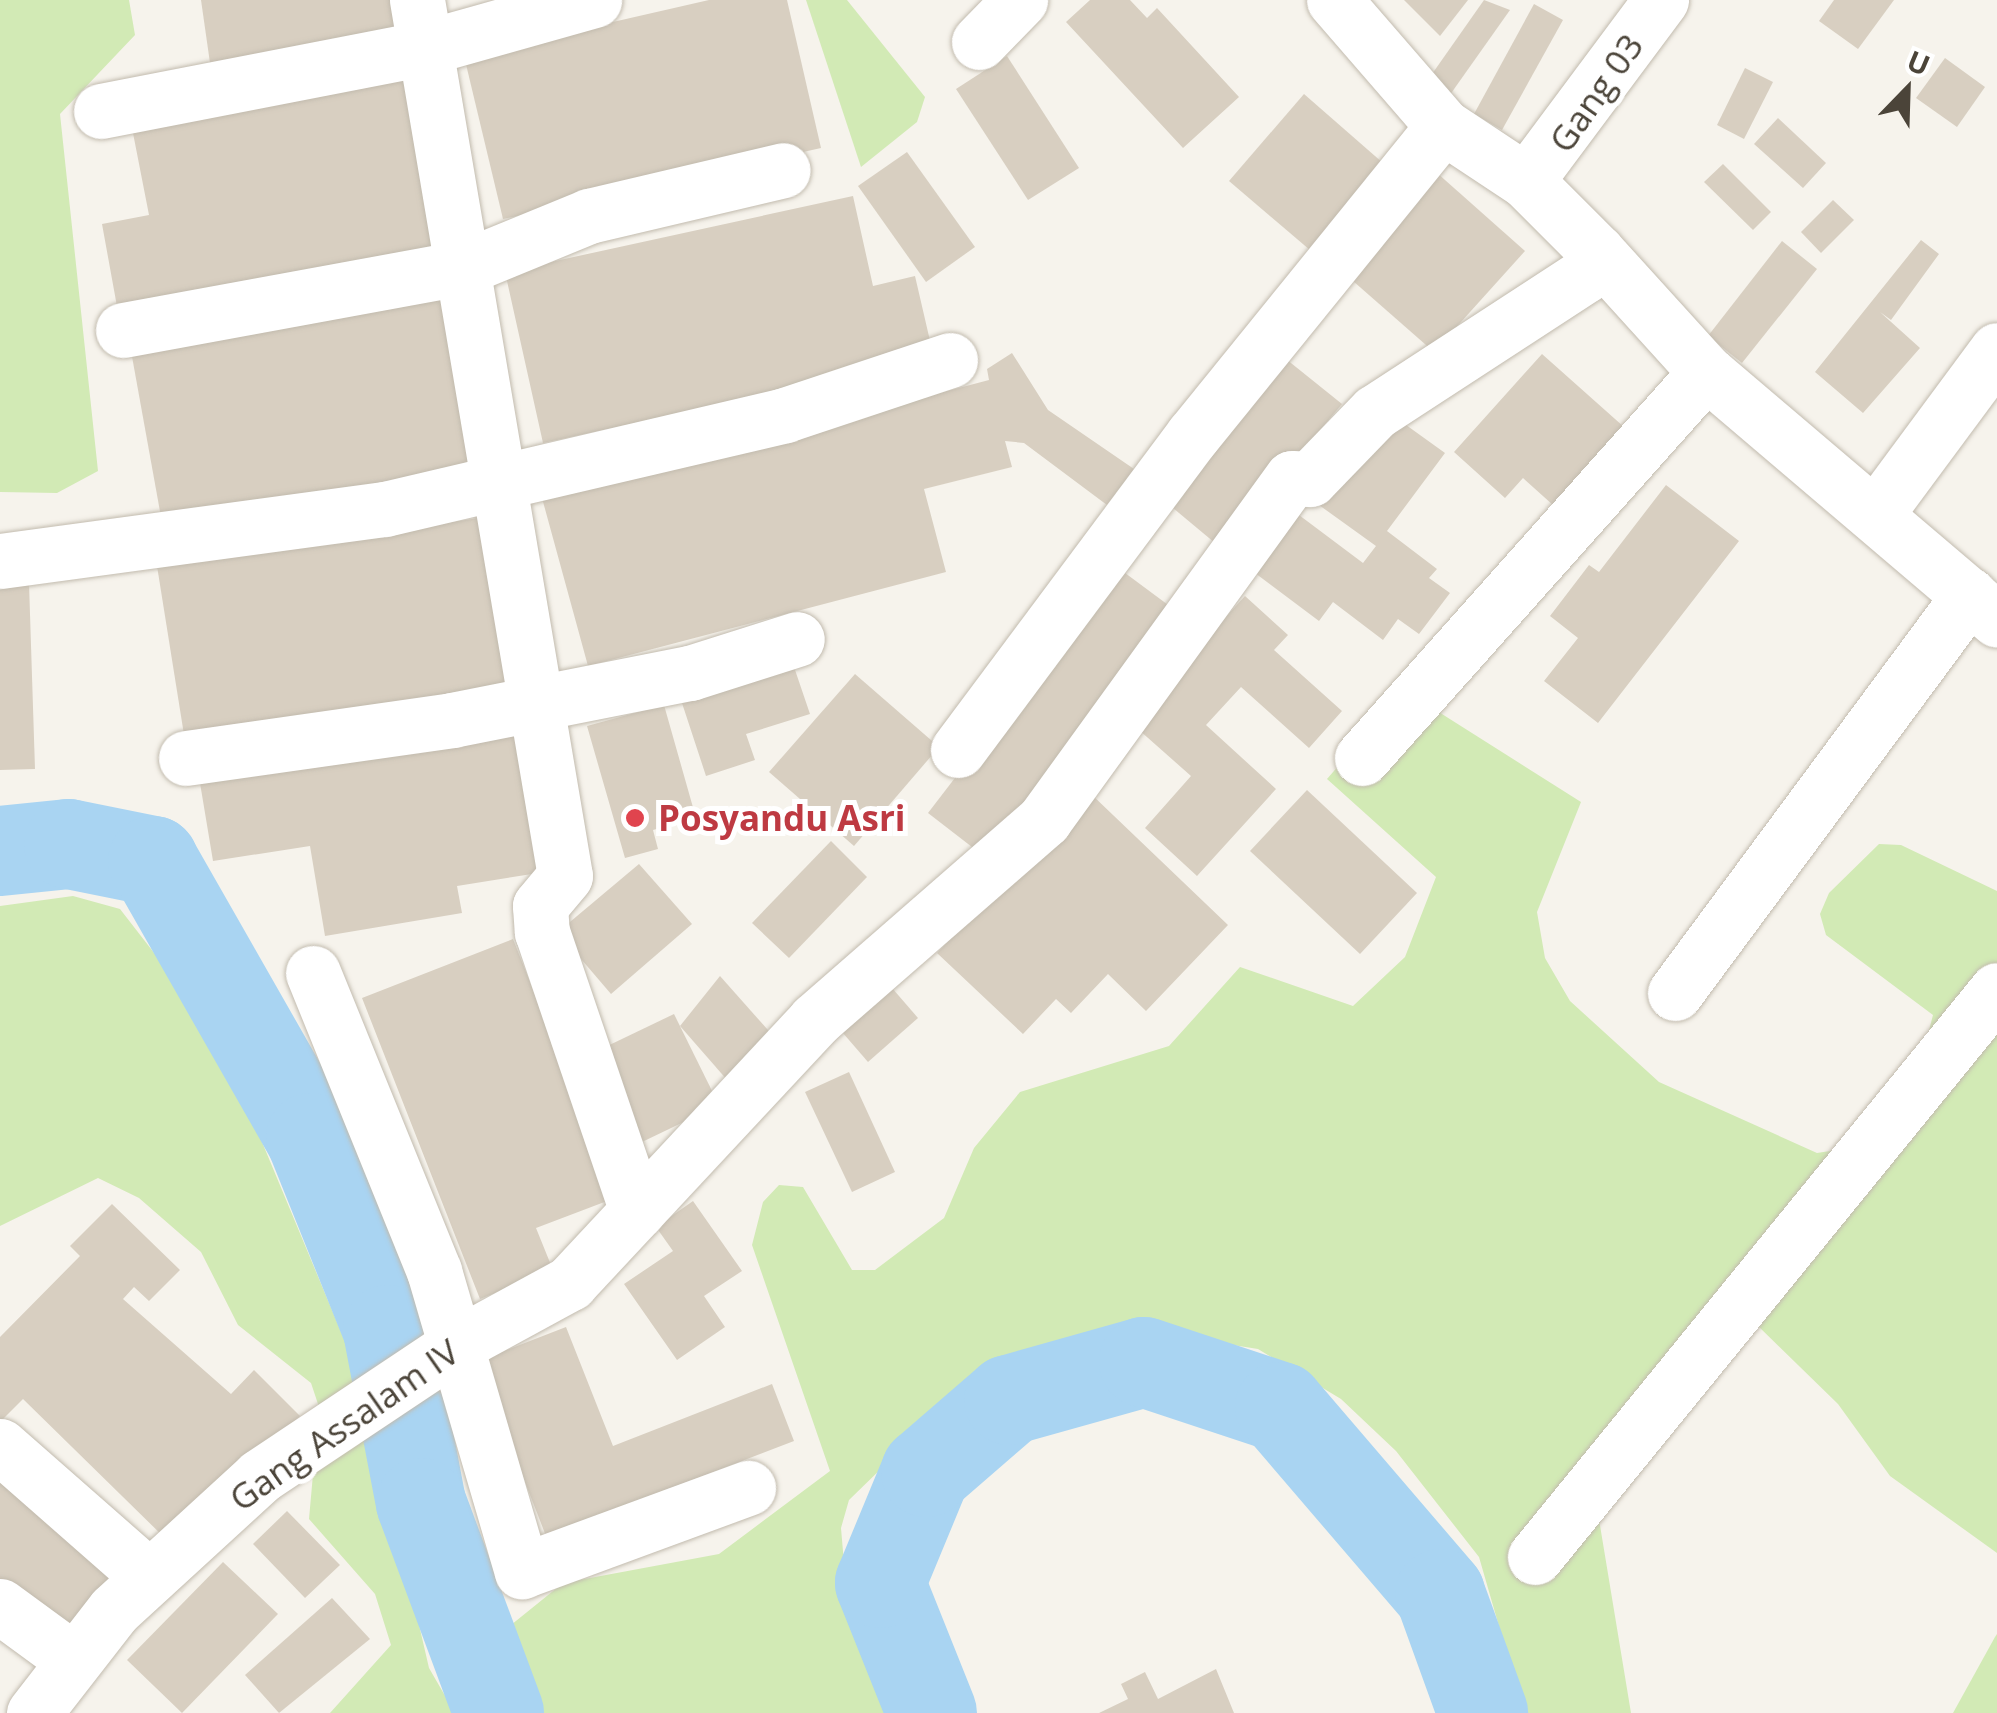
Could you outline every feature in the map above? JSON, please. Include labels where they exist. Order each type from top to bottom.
[{"type":"street","points":[[101,112],[418,25],[594,0]]},
{"type":"street","points":[[979,42],[1020,0]]},
{"type":"street","points":[[1334,0],[1444,126],[1526,181],[1706,372],[1878,512],[1983,607],[1676,993]]},
{"type":"street","name":"Gang 03","points":[[1526,181],[1661,0]]},
{"type":"street","points":[[418,25],[539,702],[564,876],[540,906],[542,932],[637,1211]]},
{"type":"street","points":[[958,750],[1193,435],[1444,126]]},
{"type":"street","points":[[123,330],[462,268],[589,216],[783,170]]},
{"type":"street","name":"Gang Assalam IV","points":[[34,1713],[71,1658],[148,1576],[260,1476],[442,1358],[570,1283],[816,1020],[949,894],[1044,820],[1292,478],[1310,479],[1376,412],[1586,275],[1597,252]]},
{"type":"street","points":[[1878,512],[1997,350]]},
{"type":"street","points":[[0,561],[254,530],[501,484],[785,415],[950,360]]},
{"type":"street","points":[[1362,758],[1706,372]]},
{"type":"street","points":[[186,758],[539,702],[690,673],[797,639]]},
{"type":"street","points":[[313,973],[442,1358],[522,1571],[748,1488]]},
{"type":"street","points":[[1535,1557],[1997,990]]},
{"type":"street","points":[[0,1446],[148,1576]]},
{"type":"street","points":[[0,1606],[71,1658]]},
{"type":"green space","points":[[0,0],[129,0],[135,35],[60,114],[98,471],[57,493],[0,492]]},
{"type":"green space","points":[[806,0],[847,0],[925,97],[917,122],[861,167]]},
{"type":"green space","points":[[1404,690],[1581,802],[1537,912],[1545,958],[1570,1001],[1659,1082],[1817,1153],[1843,1149],[1920,1065],[1933,1015],[1826,935],[1820,914],[1829,893],[1879,844],[1901,845],[1997,891],[1997,1553],[1890,1476],[1838,1404],[1755,1323],[1593,1483],[1631,1713],[1524,1713],[1479,1557],[1396,1451],[1341,1399],[1258,1349],[1145,1331],[1035,1369],[927,1424],[849,1500],[841,1528],[848,1610],[890,1713],[537,1713],[511,1625],[563,1583],[719,1554],[830,1471],[752,1245],[763,1202],[779,1185],[803,1187],[852,1270],[875,1270],[944,1218],[974,1148],[1020,1092],[1169,1046],[1240,967],[1353,1006],[1405,957],[1436,877],[1327,779]]},
{"type":"green space","points":[[73,896],[120,909],[217,1034],[364,1387],[429,1668],[455,1713],[330,1713],[391,1645],[375,1594],[309,1519],[319,1407],[311,1383],[238,1325],[201,1252],[139,1198],[98,1178],[0,1226],[0,906]]},
{"type":"green space","points":[[1997,1634],[1997,1713],[1953,1713],[1995,1637]]},
{"type":"building","points":[[201,0],[396,0],[402,44],[211,70]]},
{"type":"building","points":[[709,0],[787,0],[821,148],[503,219],[464,56]]},
{"type":"building","points":[[1090,0],[1130,0],[1147,18],[1157,8],[1239,97],[1183,148],[1066,22]]},
{"type":"building","points":[[1404,0],[1468,0],[1440,36]]},
{"type":"building","points":[[1484,0],[1510,10],[1447,99],[1425,84]]},
{"type":"building","points":[[1834,0],[1894,0],[1858,49],[1819,21]]},
{"type":"building","points":[[1534,4],[1563,20],[1502,130],[1474,114]]},
{"type":"building","points":[[1007,56],[1079,168],[1028,200],[956,89]]},
{"type":"building","points":[[1945,58],[1985,87],[1957,127],[1916,98]]},
{"type":"building","points":[[1745,68],[1773,82],[1744,139],[1717,125]]},
{"type":"building","points":[[414,78],[446,255],[118,312],[102,224],[149,215],[132,128]]},
{"type":"building","points":[[1304,94],[1391,170],[1317,256],[1229,181]]},
{"type":"building","points":[[1778,118],[1826,163],[1803,188],[1754,144]]},
{"type":"building","points":[[907,152],[975,247],[926,282],[858,186]]},
{"type":"building","points":[[1723,164],[1771,212],[1753,230],[1704,182]]},
{"type":"building","points":[[1436,172],[1525,251],[1434,352],[1345,274]]},
{"type":"building","points":[[853,196],[873,286],[915,276],[934,358],[543,443],[505,272]]},
{"type":"building","points":[[1833,200],[1854,220],[1821,253],[1801,232]]},
{"type":"building","points":[[1921,240],[1939,254],[1891,320],[1880,312],[1920,348],[1863,413],[1815,372]]},
{"type":"building","points":[[1782,241],[1817,269],[1742,363],[1708,336]]},
{"type":"building","points":[[446,297],[478,473],[163,528],[131,351]]},
{"type":"building","points":[[1012,353],[1048,410],[1134,469],[1107,505],[1024,443],[1005,441],[1012,467],[924,489],[946,572],[588,666],[542,498],[989,380],[987,369]]},
{"type":"building","points":[[1542,354],[1633,435],[1563,514],[1523,478],[1505,498],[1454,452]]},
{"type":"building","points":[[1281,355],[1342,404],[1221,548],[1161,498]]},
{"type":"building","points":[[1388,412],[1445,453],[1387,531],[1437,569],[1429,578],[1450,593],[1419,634],[1398,619],[1383,640],[1333,602],[1319,621],[1243,564],[1287,506],[1363,563],[1376,546],[1319,505]]},
{"type":"building","points":[[1666,485],[1739,541],[1598,723],[1544,681],[1578,638],[1550,616],[1589,565],[1599,572]]},
{"type":"building","points":[[492,516],[519,691],[185,741],[157,566]]},
{"type":"building","points":[[1117,567],[1183,616],[994,864],[928,813]]},
{"type":"building","points":[[29,583],[35,769],[0,770],[0,584]]},
{"type":"building","points":[[1245,596],[1288,635],[1274,650],[1342,711],[1309,748],[1241,687],[1206,725],[1276,789],[1197,876],[1145,828],[1191,776],[1130,722]]},
{"type":"building","points":[[793,664],[810,714],[746,734],[755,760],[706,776],[681,700]]},
{"type":"building","points":[[855,674],[939,747],[854,846],[769,772]]},
{"type":"building","points":[[664,705],[696,818],[653,830],[658,849],[625,858],[587,726]]},
{"type":"building","points":[[526,724],[551,871],[457,886],[462,913],[325,936],[310,846],[213,861],[199,777]]},
{"type":"building","points":[[1307,790],[1417,893],[1360,954],[1250,851]]},
{"type":"building","points":[[1090,793],[1228,925],[1146,1011],[1108,974],[1071,1013],[1056,999],[1023,1034],[937,953]]},
{"type":"building","points":[[831,841],[867,877],[789,958],[752,923]]},
{"type":"building","points":[[639,864],[692,924],[611,994],[558,932]]},
{"type":"building","points":[[513,939],[615,1198],[536,1228],[553,1270],[480,1299],[362,998]]},
{"type":"building","points":[[720,976],[775,1038],[728,1081],[680,1026]]},
{"type":"building","points":[[886,981],[918,1018],[868,1062],[836,1025]]},
{"type":"building","points":[[674,1014],[719,1105],[642,1142],[599,1050]]},
{"type":"building","points":[[849,1072],[895,1172],[852,1192],[805,1092]]},
{"type":"building","points":[[693,1201],[742,1271],[704,1296],[725,1327],[677,1360],[624,1284],[673,1251],[656,1227]]},
{"type":"building","points":[[112,1204],[180,1270],[149,1301],[134,1287],[123,1299],[231,1394],[254,1370],[300,1416],[172,1545],[23,1399],[0,1422],[0,1337],[80,1256],[70,1246]]},
{"type":"building","points":[[566,1327],[613,1446],[772,1384],[794,1441],[546,1536],[478,1361]]},
{"type":"building","points":[[0,1470],[124,1570],[74,1631],[0,1585]]},
{"type":"building","points":[[287,1511],[340,1565],[305,1598],[253,1544]]},
{"type":"building","points":[[223,1562],[278,1614],[182,1713],[127,1660]]},
{"type":"building","points":[[332,1598],[370,1639],[279,1713],[245,1675]]},
{"type":"building","points":[[1216,1669],[1234,1713],[1099,1713],[1128,1699],[1121,1684],[1145,1672],[1158,1699]]},
{"type":"waterway","points":[[0,851],[69,844],[153,861],[311,1138],[388,1330],[421,1503],[499,1713]]},
{"type":"waterway","points":[[932,1713],[880,1583],[926,1472],[1009,1400],[1144,1362],[1280,1407],[1440,1594],[1483,1713]]},
{"type":"place","name":"Posyandu Asri","points":[[635,818]]}]
